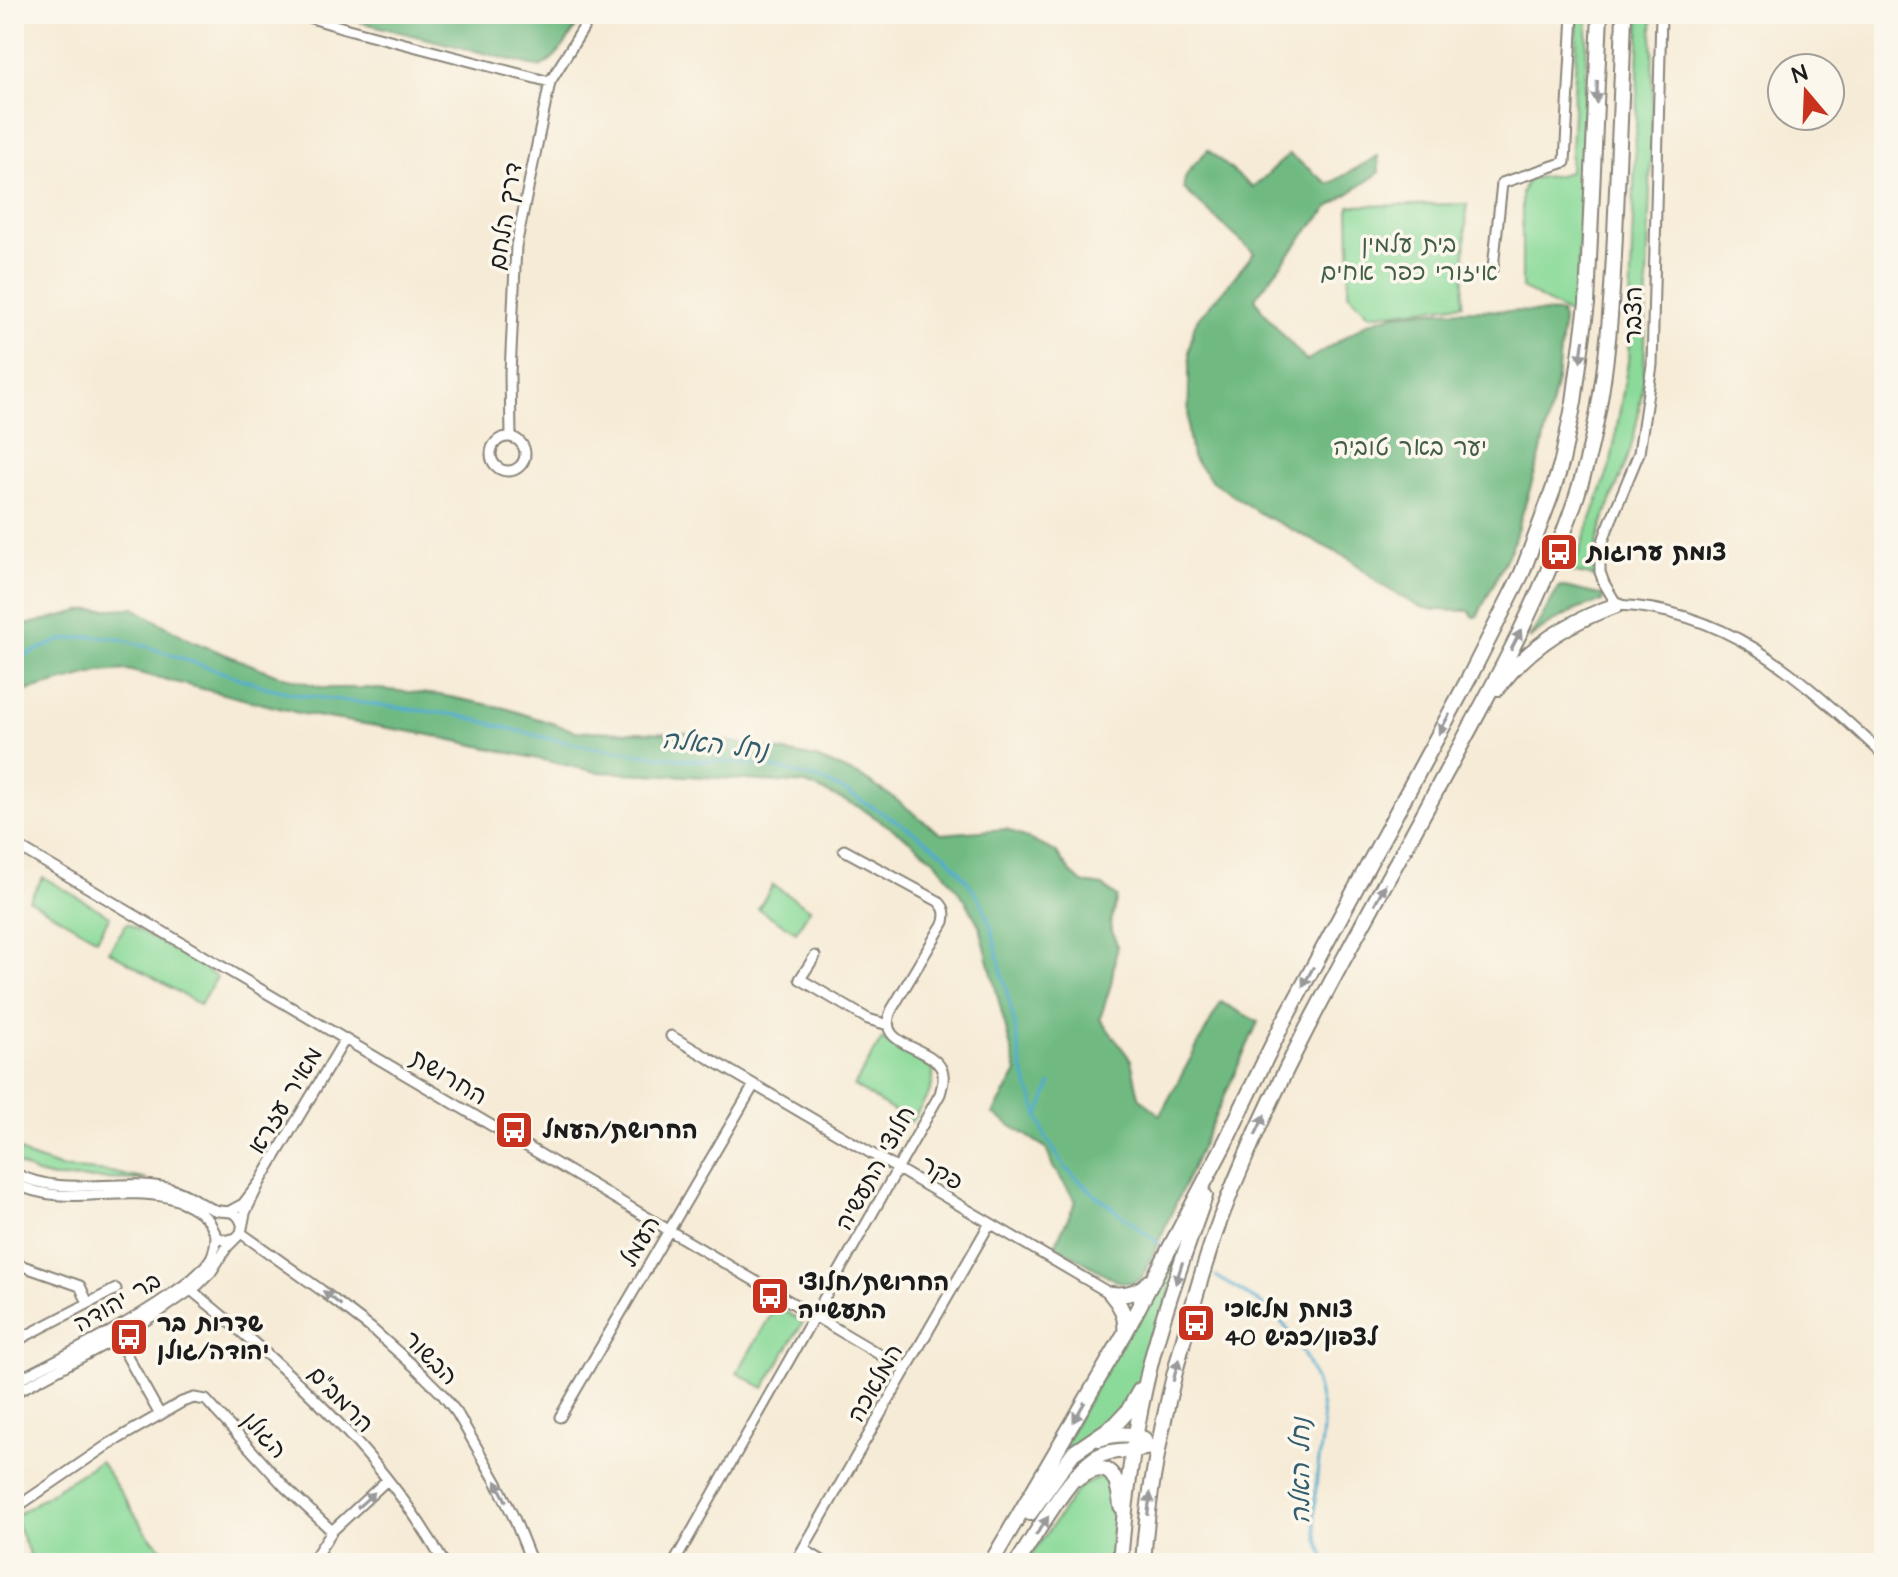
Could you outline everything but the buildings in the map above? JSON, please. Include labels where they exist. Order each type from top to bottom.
[{"type":"highway","points":[[994,1563],[1125,1333],[1223,1147],[1282,1025],[1469,678],[1522,573],[1553,490],[1574,402],[1587,304],[1600,14]]},
{"type":"highway","points":[[1143,1563],[1157,1446],[1198,1288],[1245,1157],[1303,1037],[1523,626],[1577,497],[1592,438],[1612,306],[1624,14]]},
{"type":"highway","points":[[1472,724],[1507,676],[1531,653],[1567,626],[1617,605]]},
{"type":"highway","points":[[1120,1563],[1122,1526],[1148,1371],[1223,1147]]},
{"type":"highway","points":[[1111,1294],[1123,1296],[1139,1291],[1157,1272]]},
{"type":"highway","points":[[1111,1294],[1122,1310],[1125,1333]]},
{"type":"highway","points":[[994,1563],[1073,1453],[1110,1428],[1128,1411],[1148,1371]]},
{"type":"highway","points":[[1091,1442],[1118,1435],[1135,1443],[1157,1446]]},
{"type":"highway","points":[[1017,1563],[1080,1470],[1098,1456],[1135,1443]]},
{"type":"highway","points":[[1066,1489],[1088,1472],[1101,1468],[1110,1471],[1117,1482],[1122,1526]]},
{"type":"street","points":[[298,14],[550,82]]},
{"type":"street","name":"דרך הלחם","points":[[511,437],[510,373],[516,246],[550,82],[592,14]]},
{"type":"street","points":[[1493,268],[1502,183],[1565,162],[1573,14]]},
{"type":"street","name":"הצבר","points":[[1617,605],[1608,593],[1600,572],[1601,547],[1639,453],[1652,365],[1661,14]]},
{"type":"street","points":[[1617,605],[1643,606],[1680,615],[1749,644],[1795,676],[1884,755]]},
{"type":"street","name":"החרושת","points":[[14,844],[906,1370]]},
{"type":"street","points":[[815,956],[800,979],[868,1019],[888,1025],[892,1009],[944,922],[946,913],[938,901],[844,850]]},
{"type":"street","name":"חלוצי התעשיה","points":[[674,1563],[940,1094],[943,1071],[934,1059],[895,1037],[888,1025]]},
{"type":"street","name":"פקר","points":[[671,1036],[1111,1294]]},
{"type":"street","name":"מאיר עזרא","points":[[240,1232],[245,1213],[260,1182],[345,1039]]},
{"type":"street","name":"העמל","points":[[560,1417],[754,1085]]},
{"type":"street","points":[[14,1173],[60,1186],[169,1188],[216,1210],[238,1215],[240,1232],[223,1240],[201,1214],[167,1197],[60,1195],[14,1183]]},
{"type":"street","name":"מאיר עזרא","points":[[227,1211],[243,1204],[260,1182]]},
{"type":"street","points":[[214,1232],[216,1216],[227,1211]]},
{"type":"street","name":"המלאכה","points":[[795,1563],[990,1223]]},
{"type":"street","name":"בר יהודה","points":[[14,1382],[190,1286],[216,1248],[214,1232]]},
{"type":"street","name":"בר יהודה","points":[[14,1393],[117,1338],[211,1272],[240,1232]]},
{"type":"street","name":"הבשור","points":[[240,1232],[372,1329],[442,1394],[457,1413],[497,1483],[532,1563]]},
{"type":"street","points":[[14,1263],[80,1286],[88,1303]]},
{"type":"street","name":"הרמב\"ם","points":[[190,1286],[308,1392],[411,1510],[444,1563]]},
{"type":"street","points":[[14,1342],[116,1289]]},
{"type":"street","points":[[117,1338],[160,1415]]},
{"type":"street","name":"הגולן","points":[[14,1509],[109,1444],[194,1398],[206,1400],[285,1487],[332,1531]]},
{"type":"street","points":[[311,1563],[332,1531],[387,1480]]},
{"type":"street","points":[[803,1549],[826,1563]]},
{"type":"green space","points":[[362,14],[584,14],[559,51],[539,67],[360,22]]},
{"type":"green space","points":[[1578,14],[1588,14],[1578,270],[1572,316],[1522,288],[1522,194],[1526,183],[1532,179],[1570,171]]},
{"type":"green space","points":[[1640,14],[1652,14],[1653,93],[1644,376],[1631,447],[1597,545],[1594,577],[1572,572],[1611,463],[1628,362]]},
{"type":"green space","name":"יער באר טוביה","points":[[1208,150],[1253,188],[1289,154],[1329,184],[1378,156],[1379,173],[1329,207],[1255,298],[1263,312],[1306,361],[1368,323],[1395,314],[1483,310],[1561,313],[1563,320],[1557,380],[1540,456],[1512,547],[1477,617],[1469,611],[1434,610],[1418,606],[1383,586],[1350,559],[1259,513],[1212,481],[1192,457],[1188,432],[1189,350],[1194,327],[1198,318],[1254,253],[1184,189],[1188,173]]},
{"type":"green space","name":"בית עלמין איזורי כפר אחים","points":[[1467,204],[1463,304],[1370,315],[1348,293],[1349,206]]},
{"type":"green space","points":[[1560,586],[1604,596],[1602,602],[1563,616],[1529,639]]},
{"type":"green space","points":[[134,608],[194,642],[275,674],[324,688],[367,688],[440,695],[505,708],[576,731],[686,733],[816,758],[860,776],[941,834],[1007,829],[1056,852],[1083,883],[1103,886],[1117,897],[1110,925],[1117,945],[1111,984],[1100,1019],[1131,1060],[1139,1097],[1160,1115],[1221,1002],[1258,1022],[1142,1278],[1131,1283],[1117,1281],[1055,1245],[1076,1201],[1053,1167],[1046,1148],[993,1114],[1017,1072],[980,927],[966,901],[935,860],[908,839],[859,807],[806,784],[597,772],[425,734],[303,714],[127,670],[99,672],[14,694],[14,631],[29,624],[85,610]]},
{"type":"green space","points":[[43,877],[110,916],[97,939],[29,900]]},
{"type":"green space","points":[[773,885],[810,909],[796,932],[758,909]]},
{"type":"green space","points":[[127,923],[217,977],[200,1005],[109,951]]},
{"type":"green space","points":[[882,1039],[932,1069],[933,1083],[911,1122],[854,1086]]},
{"type":"green space","points":[[14,1146],[28,1156],[61,1168],[111,1172],[147,1180],[53,1178],[37,1174],[14,1162]]},
{"type":"green space","points":[[1179,1239],[1186,1241],[1142,1380],[1125,1409],[1042,1482]]},
{"type":"green space","points":[[776,1306],[803,1322],[764,1388],[737,1373]]},
{"type":"green space","points":[[100,1461],[149,1536],[177,1563],[33,1563],[14,1517]]},
{"type":"green space","points":[[1100,1476],[1107,1478],[1115,1498],[1110,1563],[1026,1563],[1077,1490]]},
{"type":"waterway","name":"נחל האלה","points":[[14,660],[61,640],[92,636],[115,638],[299,695],[457,715],[595,748],[780,769],[821,780],[845,791],[908,828],[946,855],[968,882],[982,903],[991,927],[1022,1068],[1045,1135],[1065,1168],[1161,1245]]},
{"type":"waterway","points":[[1038,1118],[1051,1084]]},
{"type":"waterway","name":"נחל האלה","points":[[1216,1276],[1257,1301],[1287,1328],[1313,1374],[1323,1424],[1315,1516],[1318,1539],[1327,1563]]},
{"type":"place","name":"צומת ערוגות","points":[[1559,552]]},
{"type":"place","name":"החרושת/העמל","points":[[514,1130]]},
{"type":"place","name":"החרושת/חלוצי התעשייה","points":[[770,1296]]},
{"type":"place","name":"צומת מלאכי לצפון/כביש 40","points":[[1196,1323]]},
{"type":"place","name":"שדרות בר יהודה/גולן","points":[[129,1337]]}]
